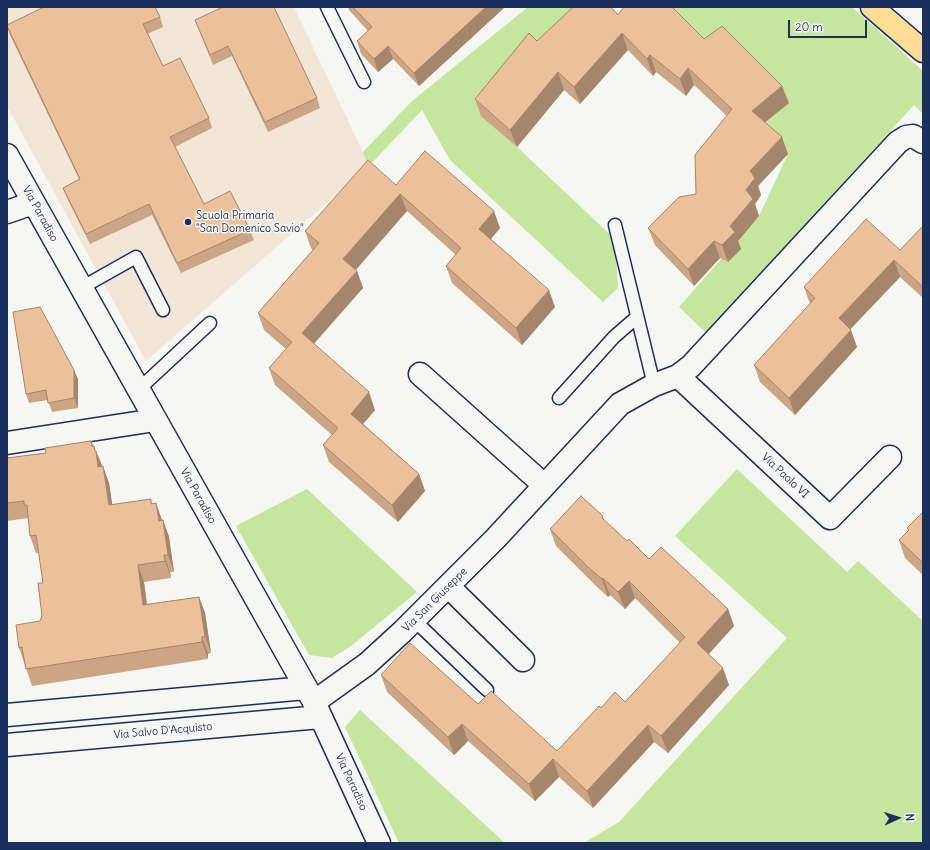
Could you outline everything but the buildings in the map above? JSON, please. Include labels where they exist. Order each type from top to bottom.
[{"type":"highway","points":[[872,7],[923,51]]},
{"type":"highway","points":[[883,7],[906,35]]},
{"type":"street","name":"Via San Giuseppe","points":[[313,702],[367,664],[414,620],[496,538],[620,404],[654,385],[678,376],[691,366],[898,142],[906,137],[913,136],[923,142]]},
{"type":"street","name":"Via Paradiso","points":[[7,155],[313,702],[379,843]]},
{"type":"street","points":[[7,212],[33,203]]},
{"type":"street","points":[[420,374],[544,485]]},
{"type":"street","name":"Via Paolo VI","points":[[678,376],[830,518],[890,457]]},
{"type":"street","points":[[7,443],[155,420]]},
{"type":"street","points":[[448,586],[523,660]]},
{"type":"street","points":[[7,715],[313,702]]},
{"type":"street","name":"Via Salvo D'Acquisto","points":[[7,745],[313,702]]},
{"type":"lane","points":[[327,7],[364,82]]},
{"type":"lane","points":[[615,225],[654,385]]},
{"type":"lane","points":[[81,288],[136,257],[163,310]]},
{"type":"lane","points":[[559,398],[614,337],[637,317]]},
{"type":"lane","points":[[138,390],[210,323]]},
{"type":"lane","points":[[414,620],[487,690]]},
{"type":"shaded area","name":"Scuola Primaria \"San Domenico Savio\"","points":[[7,7],[294,7],[363,152],[368,167],[146,361],[7,106]]},
{"type":"green space","points":[[528,7],[596,7],[517,147],[615,239],[618,288],[603,302],[450,160],[422,110],[368,167],[363,152],[412,101]]},
{"type":"green space","points":[[661,7],[852,7],[923,71],[923,114],[914,105],[706,333],[679,307],[759,216],[788,154]]},
{"type":"green space","points":[[737,469],[847,572],[858,561],[923,621],[923,843],[584,843],[619,822],[787,638],[675,536]]},
{"type":"green space","points":[[307,489],[417,592],[351,646],[332,658],[309,655],[236,526]]},
{"type":"green space","points":[[360,710],[505,843],[399,843],[345,727]]},
{"type":"place","name":"Scuola Primaria \"San Domenico Savio\"","points":[[188,222]]}]
